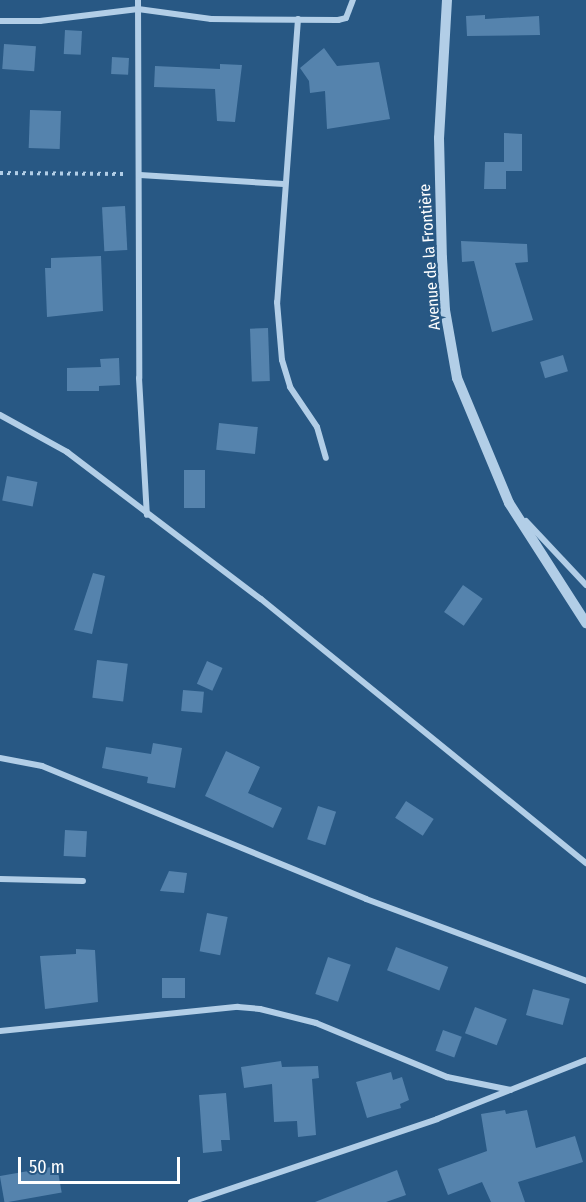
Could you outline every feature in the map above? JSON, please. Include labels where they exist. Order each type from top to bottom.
[{"type":"street","points":[[138,0],[139,378],[147,515]]},
{"type":"street","points":[[0,21],[40,21],[138,9],[211,19],[346,18],[353,0]]},
{"type":"street","name":"Avenue de la Frontière","points":[[447,0],[439,138],[445,309],[457,378],[509,503],[586,622]]},
{"type":"street","points":[[298,19],[277,302],[282,360],[290,387],[317,427],[326,458]]},
{"type":"street","points":[[140,175],[284,184]]},
{"type":"street","points":[[0,415],[45,436],[261,599],[586,863]]},
{"type":"street","points":[[509,503],[586,585]]},
{"type":"street","points":[[0,758],[42,766],[366,899],[586,981]]},
{"type":"street","points":[[0,879],[83,881]]},
{"type":"street","points":[[0,1031],[238,1007],[260,1009],[316,1023],[447,1077],[511,1090]]},
{"type":"street","points":[[191,1202],[511,1090],[586,1060]]},
{"type":"path","points":[[0,173],[140,175]]},
{"type":"building","points":[[485,15],[485,19],[539,16],[540,35],[467,36],[466,16]]},
{"type":"building","points":[[65,30],[82,31],[81,55],[64,54]]},
{"type":"building","points":[[4,44],[36,46],[34,71],[2,69]]},
{"type":"building","points":[[324,48],[337,66],[379,62],[390,119],[327,129],[325,91],[310,93],[309,81],[300,68]]},
{"type":"building","points":[[112,57],[129,58],[128,75],[111,74]]},
{"type":"building","points":[[220,64],[242,65],[235,122],[217,121],[215,89],[154,87],[155,66],[220,69]]},
{"type":"building","points":[[30,110],[61,111],[60,149],[29,148]]},
{"type":"building","points":[[504,133],[522,134],[522,171],[506,171],[506,189],[484,189],[485,162],[504,162]]},
{"type":"building","points":[[125,206],[127,250],[104,251],[102,207]]},
{"type":"building","points":[[461,241],[527,244],[528,262],[515,263],[533,320],[492,332],[474,261],[462,262]]},
{"type":"building","points":[[101,256],[103,311],[47,317],[45,268],[51,268],[51,258]]},
{"type":"building","points":[[268,328],[270,381],[252,382],[250,329]]},
{"type":"building","points":[[563,355],[568,371],[545,378],[540,362]]},
{"type":"building","points":[[119,358],[120,385],[99,386],[99,391],[67,391],[67,368],[101,367],[100,359]]},
{"type":"building","points":[[219,423],[258,427],[255,454],[216,450]]},
{"type":"building","points":[[184,470],[205,470],[205,508],[184,508]]},
{"type":"building","points":[[7,476],[37,482],[33,506],[2,501]]},
{"type":"building","points":[[93,573],[105,576],[92,634],[74,630]]},
{"type":"building","points":[[463,585],[483,599],[464,626],[444,612]]},
{"type":"building","points":[[97,660],[128,664],[123,701],[92,698]]},
{"type":"building","points":[[207,661],[223,668],[212,691],[197,684]]},
{"type":"building","points":[[183,690],[204,692],[202,713],[181,711]]},
{"type":"building","points":[[153,743],[182,748],[175,788],[147,783],[148,777],[102,768],[106,747],[151,754]]},
{"type":"building","points":[[226,751],[260,767],[248,793],[282,808],[273,828],[205,796]]},
{"type":"building","points":[[406,801],[434,819],[423,836],[395,818]]},
{"type":"building","points":[[318,806],[336,812],[325,845],[307,839]]},
{"type":"building","points":[[65,830],[87,831],[86,857],[64,856]]},
{"type":"building","points":[[169,871],[187,873],[184,893],[160,891]]},
{"type":"building","points":[[207,913],[228,917],[220,955],[200,951]]},
{"type":"building","points":[[396,947],[448,967],[439,990],[387,970]]},
{"type":"building","points":[[76,949],[95,950],[98,1002],[45,1009],[40,956],[76,954]]},
{"type":"building","points":[[328,957],[351,965],[338,1002],[315,994]]},
{"type":"building","points":[[162,978],[185,978],[185,998],[162,998]]},
{"type":"building","points":[[533,989],[570,999],[563,1025],[526,1015]]},
{"type":"building","points":[[475,1007],[507,1019],[497,1045],[465,1033]]},
{"type":"building","points":[[443,1030],[462,1037],[454,1058],[435,1051]]},
{"type":"building","points":[[281,1061],[282,1067],[318,1066],[319,1078],[312,1079],[316,1135],[298,1137],[297,1121],[274,1122],[272,1084],[244,1088],[241,1067]]},
{"type":"building","points":[[391,1072],[393,1080],[402,1077],[409,1100],[400,1104],[401,1108],[367,1118],[356,1082]]},
{"type":"building","points":[[226,1093],[230,1140],[221,1140],[222,1151],[203,1153],[199,1095]]},
{"type":"building","points":[[505,1110],[506,1114],[527,1110],[536,1148],[575,1136],[583,1162],[518,1182],[525,1202],[491,1202],[482,1182],[448,1195],[438,1169],[487,1151],[481,1114]]},
{"type":"building","points":[[57,1166],[62,1193],[4,1202],[0,1176]]},
{"type":"building","points":[[397,1170],[406,1195],[386,1202],[315,1202]]}]
